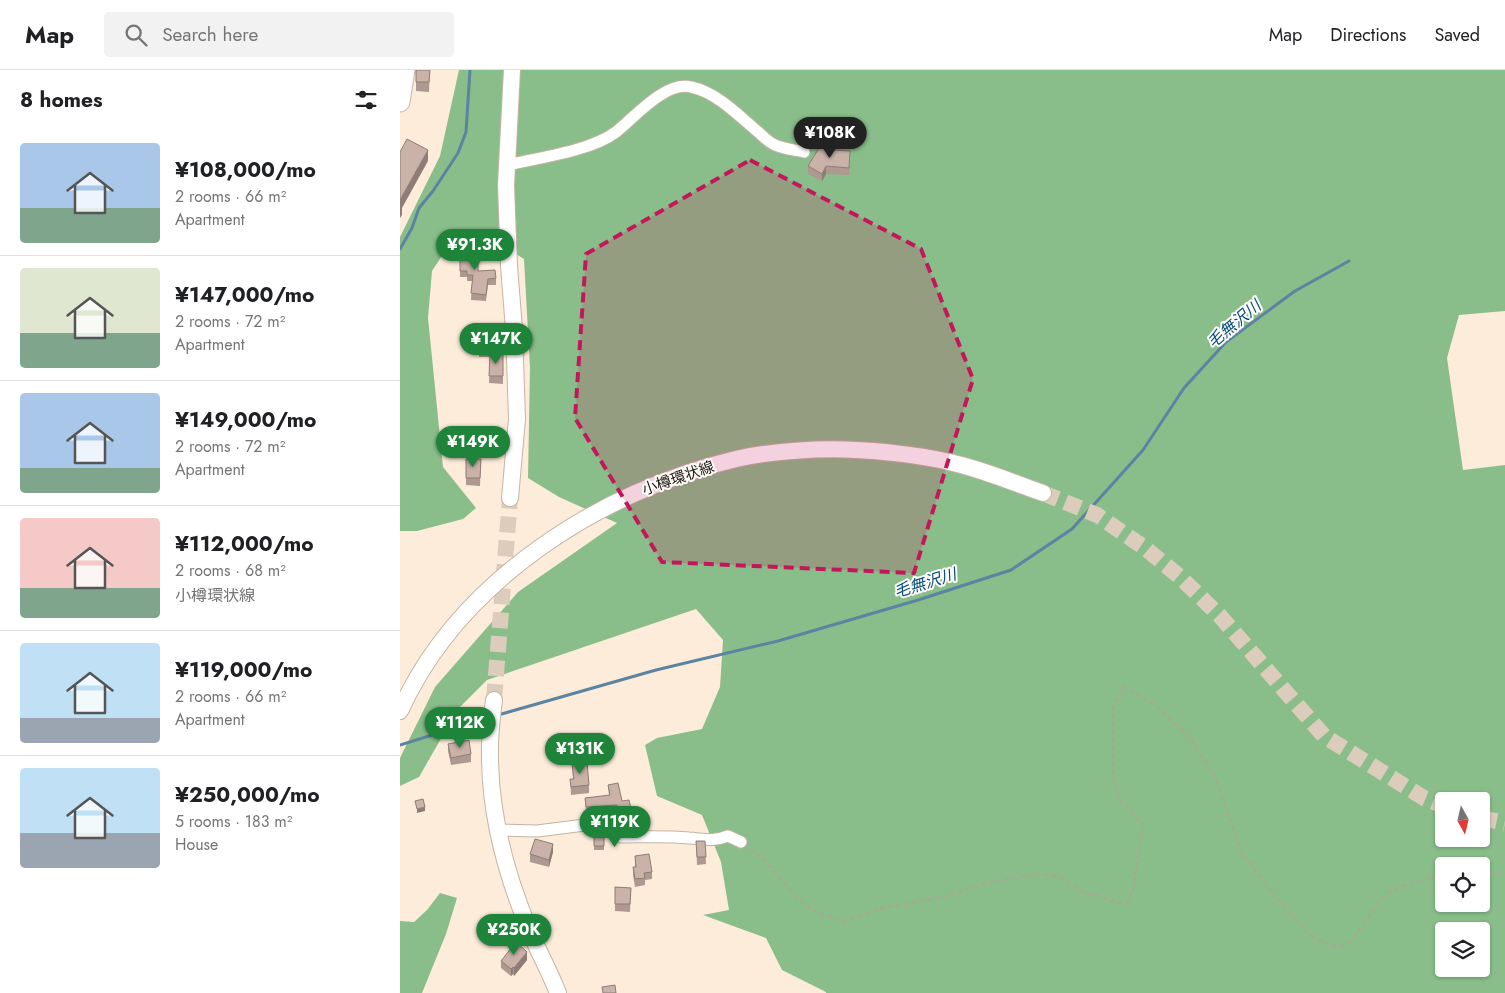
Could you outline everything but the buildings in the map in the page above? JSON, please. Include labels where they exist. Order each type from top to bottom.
[{"type":"main road","points":[[400,102],[405,70]]},
{"type":"main road","points":[[510,498],[517,419],[506,185],[512,70]]},
{"type":"main road","name":"小樽環状線","points":[[400,711],[409,692],[442,642],[460,620],[479,598],[542,546],[594,513],[641,490],[692,471],[737,458],[795,451],[855,450],[912,455],[974,469],[1042,493]]},
{"type":"main road","points":[[494,700],[490,749],[492,788],[498,830],[528,927],[558,993]]},
{"type":"street","points":[[507,165],[567,152],[602,140],[614,134],[667,90],[680,86],[690,86],[701,90],[721,102],[774,145],[804,152]]},
{"type":"street","points":[[498,830],[537,831],[601,823],[614,829],[621,837],[689,838],[704,841],[717,840],[728,836],[741,842]]},
{"type":"path","points":[[741,842],[758,854],[800,899],[814,910],[844,922],[883,908],[942,898],[986,883],[1039,874],[1058,876],[1085,893],[1100,896],[1116,903],[1128,904],[1134,889],[1143,824],[1119,799],[1112,773],[1113,708],[1123,687],[1154,704],[1190,738],[1214,775],[1240,851],[1274,895],[1306,931],[1318,941],[1336,946],[1344,945],[1352,940],[1377,904],[1389,892],[1407,884],[1435,877]]},
{"type":"path","points":[[1490,872],[1505,872]]},
{"type":"highlighted area","points":[[750,160],[921,249],[973,379],[914,573],[662,562],[575,418],[586,254]]},
{"type":"green space","points":[[459,70],[1505,70],[1505,311],[1459,315],[1447,358],[1463,470],[1505,465],[1505,993],[826,993],[782,970],[766,938],[703,915],[729,910],[721,862],[702,815],[657,796],[645,745],[657,738],[702,729],[720,687],[723,640],[696,609],[487,680],[458,709],[419,777],[400,786],[400,758],[435,687],[518,592],[617,523],[559,497],[528,478],[530,368],[524,259],[487,236],[455,236],[432,271],[428,318],[443,467],[476,508],[463,519],[417,531],[400,531],[400,237],[440,156]]},
{"type":"green space","points":[[440,893],[457,898],[446,934],[422,993],[400,993],[400,921],[414,922],[427,910]]},
{"type":"waterway","points":[[400,249],[412,228],[419,208],[433,191],[458,153],[466,132],[470,70]]},
{"type":"waterway","name":"毛無沢川","points":[[498,715],[656,670],[778,641],[918,600],[1011,570],[1072,529],[1143,450],[1184,388],[1226,342],[1295,291],[1349,261]]},
{"type":"waterway","name":"毛無沢川","points":[[400,745],[487,718]]},
{"type":"tunnel","points":[[1043,493],[1097,515],[1145,548],[1180,577],[1220,616],[1324,736],[1424,798],[1435,802]]},
{"type":"tunnel","points":[[494,700],[510,498]]},
{"type":"tunnel","points":[[1490,820],[1505,823]]}]
